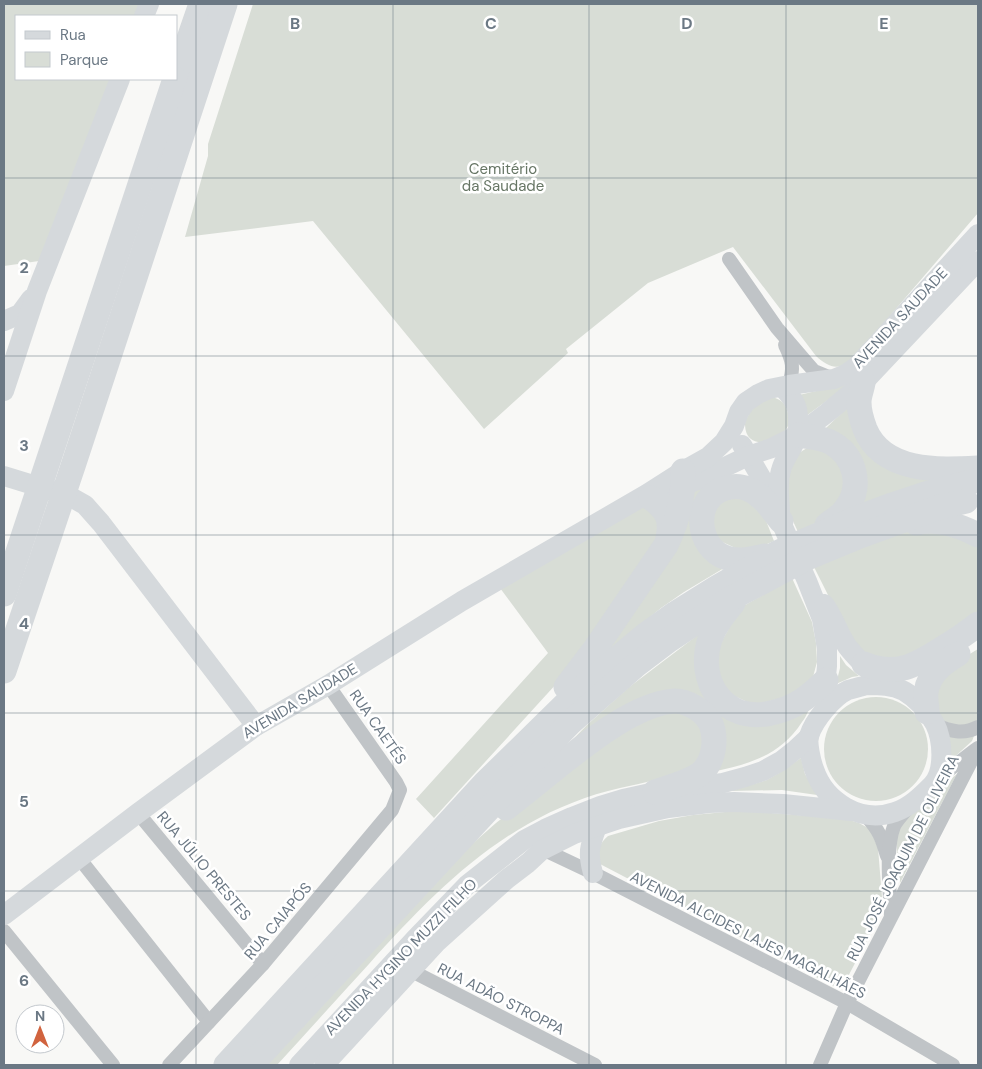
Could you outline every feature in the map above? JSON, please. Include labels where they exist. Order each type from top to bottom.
[{"type":"highway","points":[[178,72],[200,4]]},
{"type":"highway","points":[[4,671],[225,4]]},
{"type":"highway","points":[[4,594],[175,80]]},
{"type":"highway","points":[[863,383],[859,402],[864,426],[868,437],[888,457],[917,467],[935,469],[978,468]]},
{"type":"highway","points":[[798,435],[831,442],[844,451],[855,473],[854,492],[851,502],[844,512],[807,539]]},
{"type":"highway","points":[[226,1065],[485,783],[595,650],[666,546],[674,530],[690,478]]},
{"type":"highway","points":[[485,783],[584,686],[644,636],[716,588],[777,553],[857,518],[925,494],[978,480]]},
{"type":"highway","points":[[777,553],[751,560],[727,558],[716,553],[708,543],[702,532],[701,519],[710,498],[720,490],[733,486],[747,488],[758,494],[781,520]]},
{"type":"highway","points":[[651,498],[666,513],[670,529],[666,546]]},
{"type":"highway","points":[[251,1065],[535,759],[577,717],[636,665],[702,617],[748,589],[807,558],[860,536],[940,507],[978,498]]},
{"type":"highway","points":[[860,536],[922,522],[944,522],[963,527],[978,535]]},
{"type":"highway","points":[[748,589],[726,612],[715,627],[710,640],[707,655],[707,671],[711,686],[719,699],[744,713],[756,715],[770,713],[799,703],[811,695],[826,680]]},
{"type":"highway","points":[[864,664],[876,669],[890,670],[914,665],[967,634],[978,624]]},
{"type":"highway","points":[[931,719],[926,693],[937,669],[949,659],[978,642]]},
{"type":"highway","points":[[408,894],[506,808],[596,737],[633,715],[657,705],[675,701],[688,703],[701,712],[710,723],[713,736],[713,750],[709,763],[701,773],[690,779],[655,792]]},
{"type":"main road","points":[[4,391],[37,291],[120,80]]},
{"type":"main road","name":"AVENIDA SAUDADE","points":[[785,386],[834,379],[856,367],[978,234]]},
{"type":"main road","name":"AVENIDA SAUDADE","points":[[798,435],[863,383],[978,261]]},
{"type":"main road","points":[[4,321],[20,314],[37,291]]},
{"type":"main road","points":[[4,352],[24,327]]},
{"type":"main road","points":[[690,478],[724,442],[746,402],[769,389],[785,386],[796,405],[798,435],[781,468],[779,479],[781,520]]},
{"type":"main road","points":[[734,426],[781,520],[822,619],[827,649],[826,680],[821,715]]},
{"type":"main road","points":[[614,514],[690,478],[772,448],[798,435]]},
{"type":"main road","points":[[614,514],[690,478],[746,472],[762,479]]},
{"type":"main road","points":[[4,476],[69,496],[85,505],[101,523],[256,726]]},
{"type":"main road","name":"AVENIDA SAUDADE","points":[[4,915],[256,726],[462,601],[614,514]]},
{"type":"main road","points":[[807,581],[830,612],[846,645],[853,654],[876,678],[888,686],[903,691],[917,701],[931,719],[940,740],[940,766],[936,780],[910,805],[896,812],[881,816],[858,813],[833,799],[822,787],[812,764],[809,737],[821,715],[836,697],[849,690],[866,685],[888,686]]},
{"type":"main road","name":"AVENIDA HYGINO MUZZI FILHO","points":[[324,1065],[468,884],[524,840],[545,828],[623,799],[655,792],[723,783],[745,777],[781,761],[809,737]]},
{"type":"main road","name":"AVENIDA HYGINO MUZZI FILHO","points":[[299,1065],[402,966],[437,942],[542,850],[574,834],[619,819],[668,808],[709,802],[783,804],[858,813]]},
{"type":"main road","points":[[593,873],[589,859],[590,848],[597,826]]},
{"type":"street","points":[[729,259],[777,328],[814,371],[834,379]]},
{"type":"street","points":[[777,328],[792,363],[792,375],[785,386]]},
{"type":"street","name":"RUA CAETÉS","points":[[328,684],[400,790]]},
{"type":"street","points":[[931,719],[946,730],[968,732],[978,728]]},
{"type":"street","points":[[936,780],[978,748]]},
{"type":"street","name":"RUA JOSÉ JOAQUIM DE OLIVEIRA","points":[[820,1065],[847,1003],[978,748]]},
{"type":"street","name":"RUA CAIAPÓS","points":[[169,1065],[263,964],[392,810],[400,790]]},
{"type":"street","points":[[891,916],[889,863],[891,837],[895,825],[910,805]]},
{"type":"street","name":"RUA JÚLIO PRESTES","points":[[138,813],[263,964]]},
{"type":"street","points":[[858,813],[876,827],[881,836],[889,863]]},
{"type":"street","name":"AVENIDA ALCIDES LAJES MAGALHÃES","points":[[524,840],[593,873],[847,1003],[953,1065]]},
{"type":"street","points":[[79,858],[209,1022]]},
{"type":"street","points":[[4,931],[113,1065]]},
{"type":"street","name":"RUA ADÃO STROPPA","points":[[402,966],[594,1065]]},
{"type":"green space","points":[[4,4],[141,4],[136,15],[15,15],[15,80],[115,80],[53,259],[4,266]]},
{"type":"green space","name":"Cemitério da Saudade","points":[[253,4],[978,4],[978,213],[848,363],[834,367],[816,356],[733,247],[648,283],[566,349],[568,353],[484,429],[313,221],[185,237],[208,156],[208,144]]},
{"type":"green space","points":[[851,383],[806,416],[799,395]]},
{"type":"green space","points":[[773,397],[781,401],[786,407],[790,419],[787,427],[782,434],[767,442],[752,440],[747,434],[746,419],[757,405]]},
{"type":"green space","points":[[850,405],[857,432],[949,475],[855,508],[826,428]]},
{"type":"green space","points":[[810,446],[829,448],[850,484],[827,517],[798,532],[787,508],[783,483],[799,453]]},
{"type":"green space","points":[[725,478],[706,490],[724,568],[661,608],[591,665],[691,488]]},
{"type":"green space","points":[[741,492],[763,513],[774,541],[744,552],[716,539],[711,513],[715,506]]},
{"type":"green space","points":[[642,507],[655,510],[661,532],[568,671],[434,818],[416,799],[548,653],[500,588]]},
{"type":"green space","points":[[921,527],[978,545],[978,614],[898,662],[863,654],[848,635],[811,561]]},
{"type":"green space","points":[[792,578],[812,622],[817,662],[813,677],[794,695],[754,705],[721,690],[711,661],[740,608]]},
{"type":"green space","points":[[707,628],[718,705],[813,701],[804,720],[784,743],[774,751],[751,762],[712,772],[715,763],[685,695],[546,767],[587,725],[628,688]]},
{"type":"green space","points":[[978,649],[978,719],[976,722],[962,728],[944,721],[938,713],[933,688],[955,663]]},
{"type":"green space","points":[[840,656],[846,665],[859,676],[836,684],[840,668]]},
{"type":"green space","points":[[876,697],[896,701],[913,712],[924,729],[928,749],[924,769],[913,786],[896,797],[876,801],[856,797],[839,786],[828,769],[824,749],[828,729],[839,712],[856,701]]},
{"type":"green space","points":[[668,708],[702,721],[703,762],[648,782],[596,794],[561,807],[505,838],[463,870],[424,906],[277,1065],[267,1065],[471,845],[582,755]]},
{"type":"green space","points":[[948,734],[974,736],[972,741],[948,763]]},
{"type":"green space","points":[[801,758],[805,774],[817,795],[782,790],[730,791],[767,780]]},
{"type":"green space","points":[[957,774],[900,883],[896,838],[902,821]]},
{"type":"green space","points":[[725,812],[759,812],[846,819],[870,829],[878,848],[882,897],[880,910],[877,921],[841,990],[600,864],[597,859],[600,846],[608,836],[659,821]]}]
